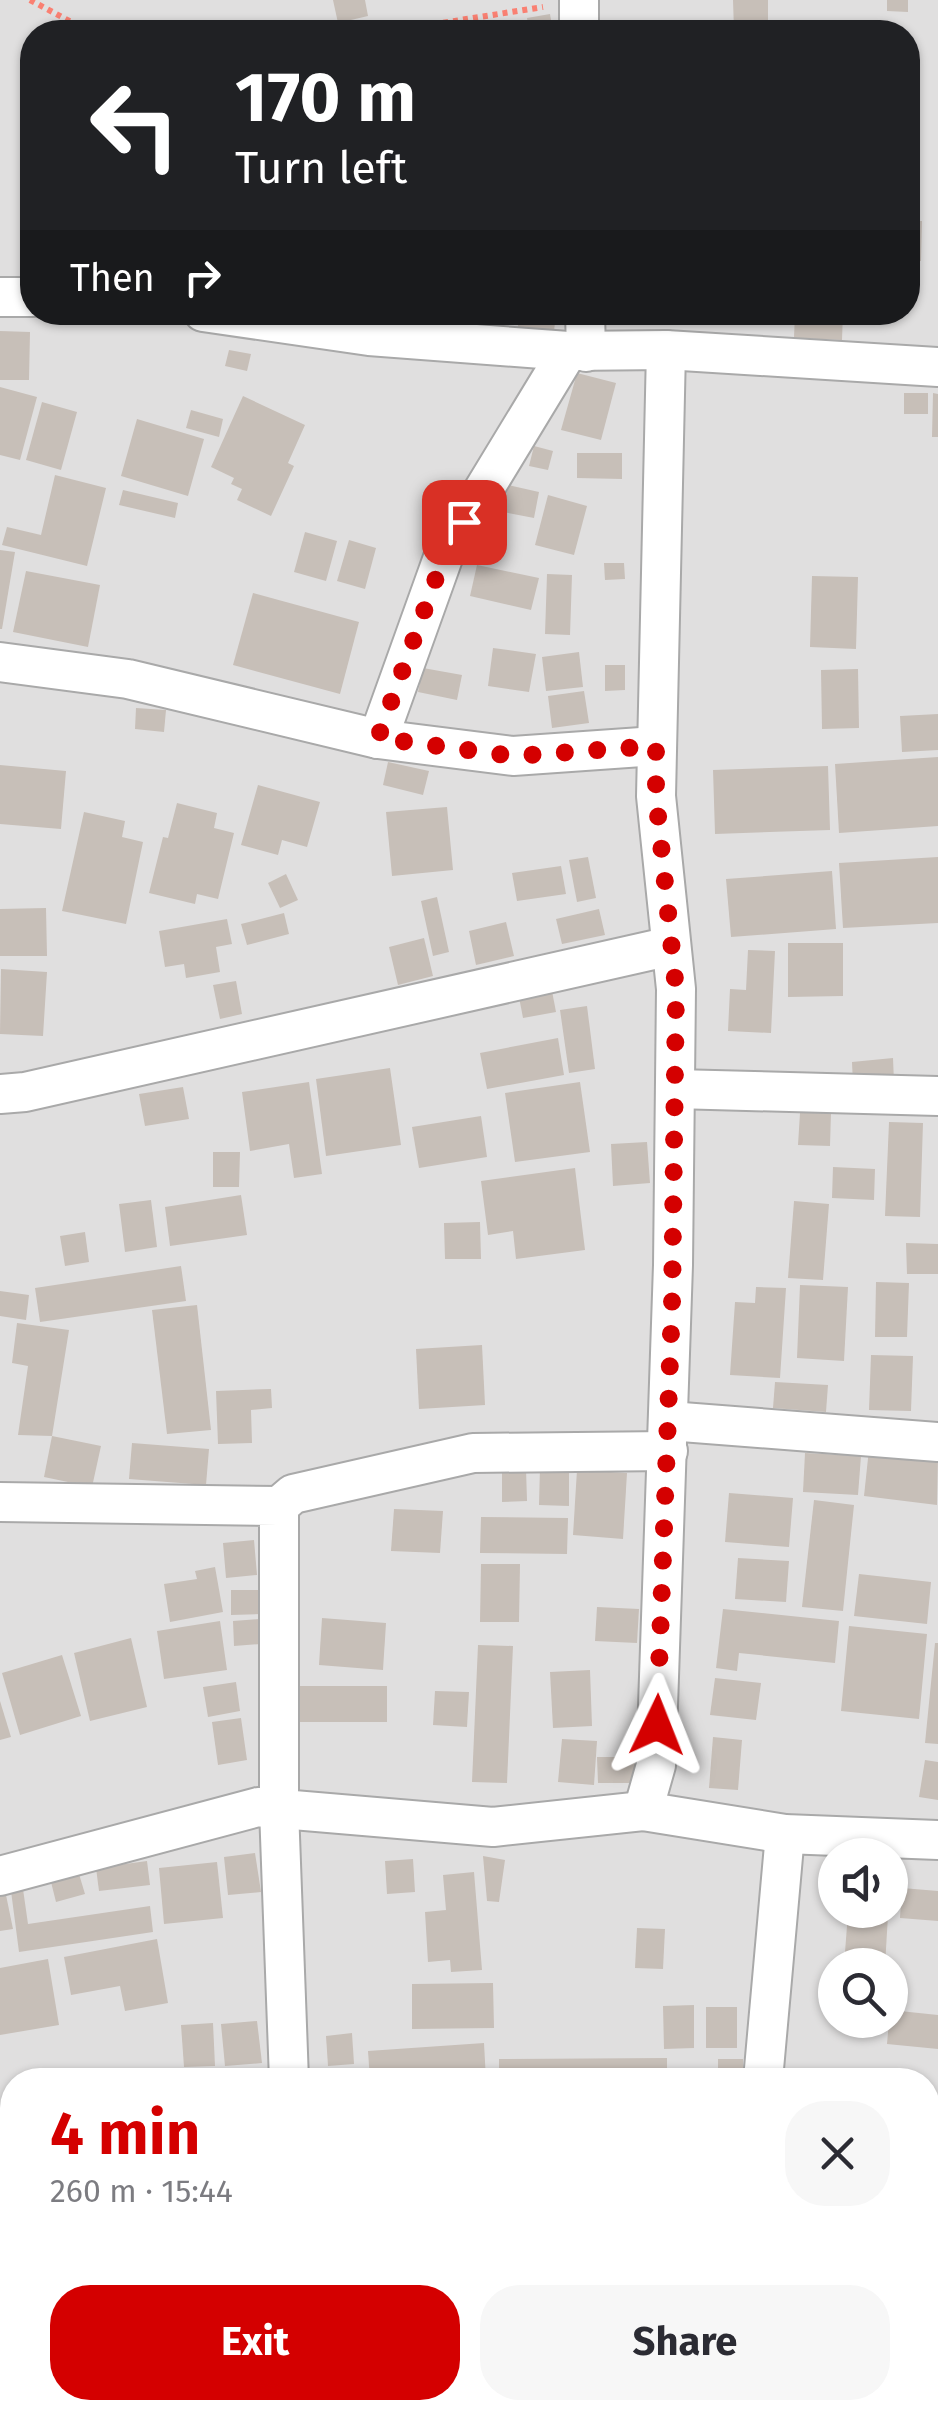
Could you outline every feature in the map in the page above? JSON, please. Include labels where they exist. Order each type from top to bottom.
[{"type":"street","points":[[293,325],[369,336],[577,352],[666,350],[938,368]]},
{"type":"street","points":[[378,738],[444,556],[577,352],[583,325]]},
{"type":"street","points":[[643,1811],[656,1764],[669,1436],[675,1089],[676,989],[656,796],[666,350]]},
{"type":"street","points":[[0,662],[128,679],[378,738],[513,756],[656,746]]},
{"type":"street","points":[[0,1094],[26,1092],[672,946]]},
{"type":"street","points":[[675,1089],[938,1096]]},
{"type":"street","points":[[0,1502],[279,1506],[293,1494],[473,1453],[669,1436],[938,1442]]},
{"type":"street","points":[[279,1506],[279,1809],[288,2068]]},
{"type":"street","points":[[0,1876],[258,1808],[493,1827],[643,1811],[785,1834],[938,1840]]},
{"type":"street","points":[[764,2068],[785,1834]]},
{"type":"path","points":[[30,0],[68,20]]},
{"type":"path","points":[[449,20],[492,12],[579,12]]},
{"type":"shaded area","points":[[0,0],[938,0],[938,2068],[0,2068]]},
{"type":"building","points":[[333,0],[365,0],[368,16],[337,20]]},
{"type":"building","points":[[733,0],[768,0],[768,20],[734,20]]},
{"type":"building","points":[[887,0],[908,0],[908,12],[887,11]]},
{"type":"building","points":[[550,14],[551,20],[527,20]]},
{"type":"building","points":[[518,325],[555,325],[553,342],[517,339]]},
{"type":"building","points":[[794,325],[843,325],[842,340],[794,338]]},
{"type":"building","points":[[0,331],[30,332],[29,380],[0,380]]},
{"type":"building","points":[[229,350],[251,354],[247,371],[225,366]]},
{"type":"building","points":[[577,373],[616,383],[601,440],[561,430]]},
{"type":"building","points":[[0,387],[37,397],[20,460],[0,455]]},
{"type":"building","points":[[904,393],[928,393],[928,414],[904,414]]},
{"type":"building","points":[[933,393],[938,394],[938,437],[932,437]]},
{"type":"building","points":[[243,396],[305,425],[288,463],[294,466],[271,516],[237,500],[242,489],[231,484],[234,478],[211,467]]},
{"type":"building","points":[[42,402],[77,412],[61,470],[26,460]]},
{"type":"building","points":[[191,410],[223,419],[219,437],[186,428]]},
{"type":"building","points":[[137,419],[204,439],[188,496],[121,476]]},
{"type":"building","points":[[534,446],[553,451],[548,470],[529,466]]},
{"type":"building","points":[[577,453],[622,453],[622,479],[577,478]]},
{"type":"building","points":[[55,475],[106,488],[87,566],[2,545],[7,527],[41,535]]},
{"type":"building","points":[[503,484],[539,492],[534,518],[498,511]]},
{"type":"building","points":[[123,490],[178,503],[175,518],[119,505]]},
{"type":"building","points":[[548,495],[587,506],[574,555],[535,545]]},
{"type":"building","points":[[305,532],[337,541],[326,581],[294,572]]},
{"type":"building","points":[[349,540],[376,548],[365,589],[337,581]]},
{"type":"building","points":[[0,550],[15,552],[2,629],[0,629]]},
{"type":"building","points":[[604,563],[624,563],[625,579],[605,580]]},
{"type":"building","points":[[477,565],[539,578],[531,610],[470,596]]},
{"type":"building","points":[[26,571],[100,585],[88,647],[13,632]]},
{"type":"building","points":[[547,574],[572,575],[570,635],[545,634]]},
{"type":"building","points":[[812,576],[858,577],[856,649],[810,647]]},
{"type":"building","points":[[253,593],[359,622],[340,694],[233,665]]},
{"type":"building","points":[[493,648],[536,654],[529,692],[488,686]]},
{"type":"building","points":[[579,652],[583,687],[546,691],[542,657]]},
{"type":"building","points":[[605,665],[625,665],[625,690],[605,691]]},
{"type":"building","points":[[423,668],[462,675],[457,700],[418,692]]},
{"type":"building","points":[[858,669],[859,728],[822,729],[821,670]]},
{"type":"building","points":[[584,691],[589,723],[552,728],[548,696]]},
{"type":"building","points":[[136,708],[166,710],[164,732],[135,729]]},
{"type":"building","points":[[938,714],[938,750],[902,752],[900,716]]},
{"type":"building","points":[[938,757],[938,826],[839,833],[835,764]]},
{"type":"building","points":[[388,762],[429,771],[423,795],[383,785]]},
{"type":"building","points":[[0,765],[66,771],[61,829],[0,824]]},
{"type":"building","points":[[828,766],[830,830],[715,834],[713,770]]},
{"type":"building","points":[[258,785],[320,802],[307,847],[282,840],[278,855],[241,845]]},
{"type":"building","points":[[177,803],[217,813],[214,828],[234,833],[218,899],[197,894],[195,904],[149,893],[163,837],[168,838]]},
{"type":"building","points":[[447,807],[453,870],[392,876],[386,812]]},
{"type":"building","points":[[84,812],[125,821],[122,837],[143,842],[126,924],[62,911]]},
{"type":"building","points":[[588,857],[596,898],[577,902],[569,860]]},
{"type":"building","points":[[938,857],[938,923],[843,928],[839,863]]},
{"type":"building","points":[[561,866],[566,894],[517,901],[512,873]]},
{"type":"building","points":[[832,871],[836,929],[731,937],[726,879]]},
{"type":"building","points":[[286,874],[298,900],[280,908],[268,883]]},
{"type":"building","points":[[437,897],[449,952],[433,956],[421,901]]},
{"type":"building","points":[[46,908],[47,956],[0,956],[0,909]]},
{"type":"building","points":[[599,909],[605,935],[562,944],[556,919]]},
{"type":"building","points":[[284,913],[289,934],[247,945],[241,924]]},
{"type":"building","points":[[227,919],[232,944],[216,947],[220,972],[186,978],[184,964],[165,967],[159,931]]},
{"type":"building","points":[[506,922],[514,956],[476,965],[469,931]]},
{"type":"building","points":[[424,938],[433,976],[398,985],[389,947]]},
{"type":"building","points":[[788,943],[843,943],[843,996],[788,997]]},
{"type":"building","points":[[748,950],[775,951],[771,1033],[728,1031],[730,989],[746,990]]},
{"type":"building","points":[[1,969],[47,972],[43,1036],[0,1034]]},
{"type":"building","points":[[236,981],[242,1014],[220,1019],[213,985]]},
{"type":"building","points":[[552,991],[556,1012],[523,1018],[519,997]]},
{"type":"building","points":[[587,1006],[595,1069],[569,1073],[560,1010]]},
{"type":"building","points":[[558,1038],[564,1075],[487,1089],[480,1053]]},
{"type":"building","points":[[893,1058],[894,1082],[853,1085],[852,1062]]},
{"type":"building","points":[[390,1068],[401,1145],[326,1156],[316,1079]]},
{"type":"building","points":[[309,1082],[322,1174],[294,1178],[289,1144],[250,1151],[242,1092]]},
{"type":"building","points":[[580,1082],[590,1152],[515,1162],[505,1093]]},
{"type":"building","points":[[183,1087],[189,1119],[145,1126],[139,1094]]},
{"type":"building","points":[[831,1112],[830,1146],[798,1145],[800,1113]]},
{"type":"building","points":[[481,1116],[487,1157],[419,1168],[412,1127]]},
{"type":"building","points":[[889,1122],[923,1123],[920,1217],[885,1216]]},
{"type":"building","points":[[647,1142],[650,1183],[613,1186],[611,1144]]},
{"type":"building","points":[[213,1152],[240,1152],[239,1187],[213,1187]]},
{"type":"building","points":[[833,1167],[875,1169],[874,1200],[832,1198]]},
{"type":"building","points":[[575,1168],[585,1250],[516,1259],[513,1231],[488,1235],[481,1181]]},
{"type":"building","points":[[241,1195],[247,1235],[170,1246],[165,1207]]},
{"type":"building","points":[[151,1200],[157,1247],[125,1252],[119,1204]]},
{"type":"building","points":[[794,1201],[829,1204],[823,1280],[788,1278]]},
{"type":"building","points":[[480,1222],[481,1259],[445,1259],[444,1223]]},
{"type":"building","points":[[85,1232],[89,1262],[65,1266],[60,1236]]},
{"type":"building","points":[[906,1243],[938,1244],[938,1274],[907,1274]]},
{"type":"building","points":[[181,1266],[186,1301],[40,1322],[35,1288]]},
{"type":"building","points":[[876,1282],[909,1283],[907,1337],[875,1337]]},
{"type":"building","points":[[800,1285],[848,1287],[844,1361],[797,1358]]},
{"type":"building","points":[[756,1287],[786,1288],[780,1378],[730,1375],[735,1302],[755,1303]]},
{"type":"building","points":[[0,1291],[29,1295],[26,1320],[0,1316]]},
{"type":"building","points":[[197,1305],[211,1430],[167,1434],[152,1310]]},
{"type":"building","points":[[17,1323],[69,1330],[52,1436],[18,1435],[28,1366],[12,1363]]},
{"type":"building","points":[[482,1345],[485,1405],[419,1409],[416,1349]]},
{"type":"building","points":[[871,1355],[913,1356],[911,1411],[869,1410]]},
{"type":"building","points":[[775,1382],[828,1385],[826,1412],[773,1408]]},
{"type":"building","points":[[271,1389],[272,1408],[251,1410],[252,1443],[218,1444],[216,1391]]},
{"type":"building","points":[[52,1436],[101,1446],[92,1487],[44,1477]]},
{"type":"building","points":[[132,1443],[209,1449],[206,1485],[129,1479]]},
{"type":"building","points":[[869,1449],[938,1457],[937,1505],[864,1496]]},
{"type":"building","points":[[805,1453],[861,1456],[858,1495],[803,1492]]},
{"type":"building","points":[[540,1467],[569,1467],[569,1506],[539,1505]]},
{"type":"building","points":[[526,1469],[527,1501],[502,1502],[502,1470]]},
{"type":"building","points":[[577,1470],[627,1473],[623,1539],[573,1535]]},
{"type":"building","points":[[729,1493],[793,1498],[789,1547],[725,1542]]},
{"type":"building","points":[[814,1500],[854,1505],[843,1611],[802,1607]]},
{"type":"building","points":[[394,1509],[443,1511],[440,1553],[391,1551]]},
{"type":"building","points":[[481,1517],[568,1518],[567,1554],[480,1553]]},
{"type":"building","points":[[254,1540],[257,1575],[226,1578],[223,1543]]},
{"type":"building","points":[[738,1558],[789,1561],[786,1602],[735,1599]]},
{"type":"building","points":[[481,1564],[520,1564],[519,1622],[480,1622]]},
{"type":"building","points":[[215,1567],[223,1612],[170,1622],[164,1584],[197,1579],[195,1571]]},
{"type":"building","points":[[859,1574],[931,1582],[927,1624],[854,1616]]},
{"type":"building","points":[[231,1590],[260,1590],[261,1614],[231,1615]]},
{"type":"building","points":[[597,1607],[639,1609],[637,1643],[595,1641]]},
{"type":"building","points":[[723,1609],[839,1621],[835,1663],[739,1653],[737,1671],[716,1668]]},
{"type":"building","points":[[322,1618],[386,1623],[383,1670],[319,1665]]},
{"type":"building","points":[[259,1619],[261,1644],[234,1646],[233,1621]]},
{"type":"building","points":[[220,1621],[227,1670],[164,1679],[157,1631]]},
{"type":"building","points":[[849,1626],[927,1634],[919,1719],[841,1711]]},
{"type":"building","points":[[131,1638],[147,1707],[90,1721],[74,1653]]},
{"type":"building","points":[[938,1643],[938,1744],[925,1743]]},
{"type":"building","points":[[478,1645],[513,1646],[507,1783],[472,1782]]},
{"type":"building","points":[[62,1655],[81,1716],[20,1735],[2,1673]]},
{"type":"building","points":[[590,1670],[592,1726],[553,1728],[550,1672]]},
{"type":"building","points":[[715,1678],[761,1683],[756,1720],[710,1715]]},
{"type":"building","points":[[236,1682],[240,1711],[208,1717],[203,1687]]},
{"type":"building","points":[[299,1686],[387,1686],[387,1722],[298,1722]]},
{"type":"building","points":[[435,1691],[469,1692],[467,1727],[433,1725]]},
{"type":"building","points":[[0,1701],[11,1737],[0,1740]]},
{"type":"building","points":[[241,1718],[247,1760],[218,1765],[212,1722]]},
{"type":"building","points":[[713,1737],[742,1740],[738,1790],[709,1788]]},
{"type":"building","points":[[562,1739],[597,1741],[594,1785],[558,1782]]},
{"type":"building","points":[[597,1757],[645,1757],[646,1783],[598,1783]]},
{"type":"building","points":[[925,1760],[938,1762],[938,1800],[919,1797]]},
{"type":"building","points":[[255,1853],[261,1892],[228,1895],[224,1857]]},
{"type":"building","points":[[483,1856],[505,1860],[499,1902],[487,1901]]},
{"type":"building","points":[[413,1859],[415,1892],[387,1894],[385,1861]]},
{"type":"building","points":[[147,1861],[150,1885],[99,1891],[96,1868]]},
{"type":"building","points":[[217,1862],[223,1918],[164,1924],[159,1868]]},
{"type":"building","points":[[474,1872],[482,1970],[451,1972],[450,1960],[428,1962],[425,1912],[446,1910],[443,1875]]},
{"type":"building","points":[[79,1874],[85,1894],[56,1902],[51,1882]]},
{"type":"building","points":[[908,1888],[938,1891],[938,1921],[908,1919]]},
{"type":"building","points":[[23,1889],[28,1924],[150,1906],[153,1932],[19,1952],[11,1891]]},
{"type":"building","points":[[6,1895],[13,1929],[0,1931],[0,1896]]},
{"type":"building","points":[[637,1928],[665,1929],[663,1969],[635,1968]]},
{"type":"building","points":[[847,1928],[887,1928],[886,1948],[845,1948]]},
{"type":"building","points":[[157,1939],[168,2003],[125,2011],[120,1986],[71,1995],[64,1957]]},
{"type":"building","points":[[48,1959],[59,2025],[0,2035],[0,1968]]},
{"type":"building","points":[[493,1983],[494,2028],[412,2029],[412,1984]]},
{"type":"building","points":[[694,2005],[694,2048],[664,2049],[663,2006]]},
{"type":"building","points":[[706,2007],[737,2007],[737,2048],[706,2048]]},
{"type":"building","points":[[908,2012],[938,2015],[938,2049],[887,2044],[888,2038],[908,2038]]},
{"type":"building","points":[[257,2021],[262,2063],[225,2066],[221,2024]]},
{"type":"building","points":[[213,2023],[215,2066],[184,2067],[181,2025]]},
{"type":"building","points":[[352,2033],[354,2064],[328,2066],[326,2036]]},
{"type":"building","points":[[484,2043],[485,2068],[369,2068],[368,2051]]},
{"type":"building","points":[[667,2058],[667,2068],[499,2068],[499,2059]]},
{"type":"building","points":[[718,2059],[743,2059],[743,2068],[718,2068]]},
{"type":"route","points":[[464,522],[444,556],[378,738],[513,756],[656,746],[656,796],[676,989],[672,1304],[657,1725]]}]
